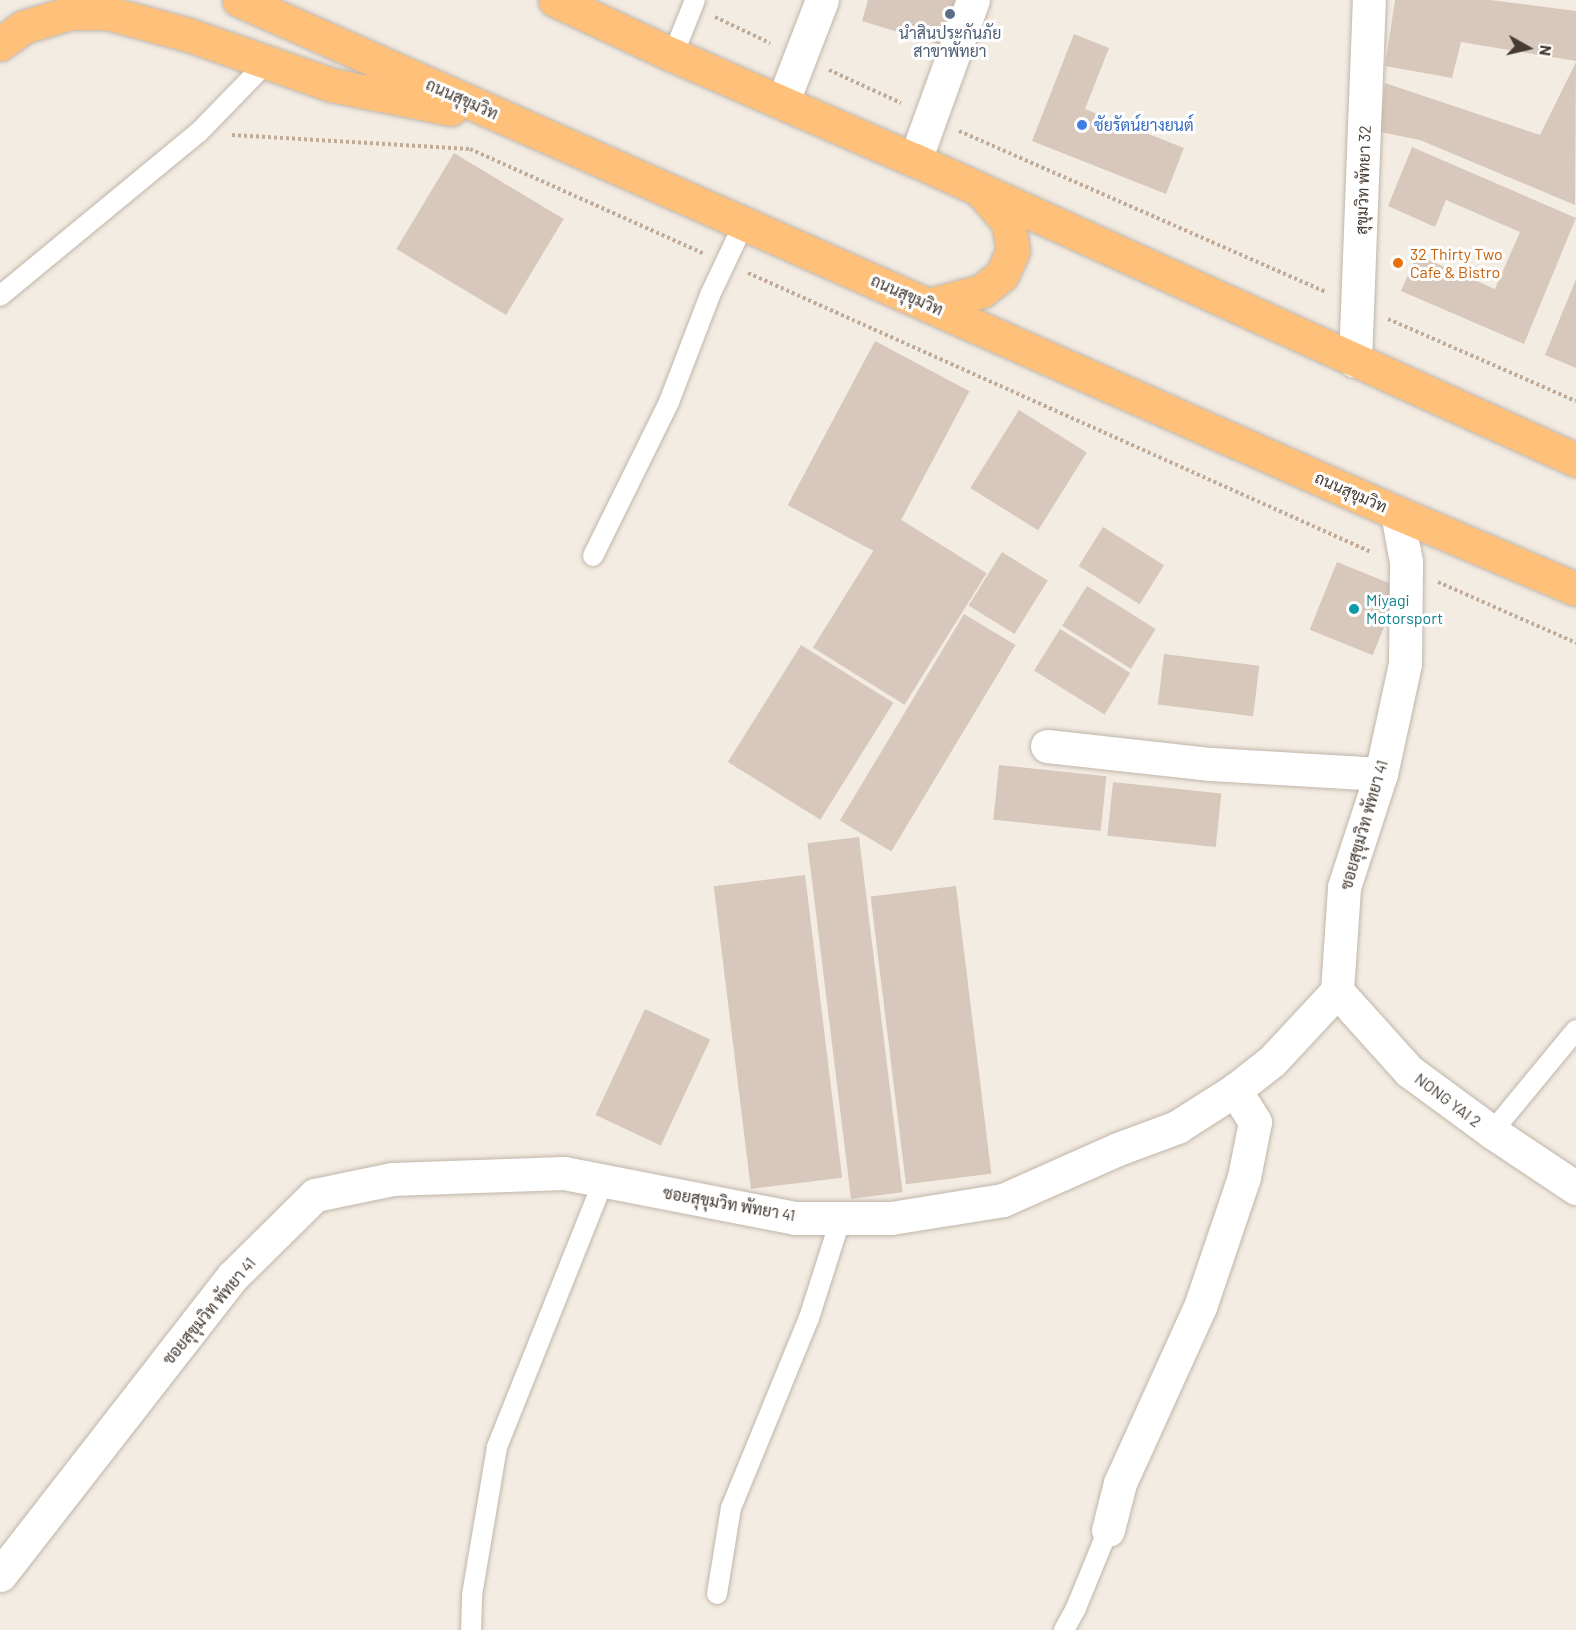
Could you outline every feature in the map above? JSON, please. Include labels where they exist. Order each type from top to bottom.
[{"type":"highway","name":"ถนนสุขุมวิท","points":[[239,0],[1397,513],[1576,589]]},
{"type":"highway","points":[[555,0],[674,55],[980,189],[1576,460]]},
{"type":"highway","points":[[0,44],[23,27],[70,13],[108,13],[189,35],[332,85],[512,121]]},
{"type":"highway","points":[[930,305],[982,291],[1002,275],[1013,250],[1008,222],[980,189]]},
{"type":"street","points":[[783,101],[822,0]]},
{"type":"street","points":[[915,160],[973,0]]},
{"type":"street","name":"สุขุมวิท พัทยา 32","points":[[1355,361],[1359,306],[1369,0]]},
{"type":"street","name":"ซอยสุขุมวิท พัทยา 41","points":[[0,1575],[232,1277],[315,1195],[392,1179],[564,1173],[795,1218],[891,1218],[1003,1200],[1118,1149],[1177,1127],[1235,1090],[1272,1061],[1337,991],[1344,887],[1381,774],[1406,664],[1405,567],[1397,513]]},
{"type":"street","points":[[1047,747],[1212,764],[1381,774]]},
{"type":"street","name":"NONG YAI 2","points":[[1337,991],[1409,1071],[1492,1132],[1576,1188]]},
{"type":"street","points":[[1108,1530],[1120,1483],[1200,1307],[1244,1177],[1256,1122],[1235,1090]]},
{"type":"lane","points":[[674,55],[694,3]]},
{"type":"lane","points":[[0,296],[198,133],[267,62]]},
{"type":"lane","points":[[593,556],[669,402],[710,296],[744,223]]},
{"type":"lane","points":[[1492,1132],[1576,1030]]},
{"type":"lane","points":[[471,1630],[472,1595],[496,1447],[604,1180]]},
{"type":"lane","points":[[717,1594],[731,1508],[809,1318],[842,1218]]},
{"type":"lane","points":[[1064,1630],[1076,1608],[1108,1530]]},
{"type":"path","points":[[694,3],[930,117],[1576,401]]},
{"type":"path","points":[[198,133],[470,149],[1576,643]]},
{"type":"building","points":[[868,0],[961,0],[947,47],[862,21]]},
{"type":"building","points":[[1395,0],[1490,0],[1576,11],[1576,61],[1461,42],[1452,78],[1385,66]]},
{"type":"building","name":"ชัยรัตน์ยางยนต์","points":[[1074,34],[1109,48],[1085,109],[1184,148],[1166,194],[1032,141]]},
{"type":"building","points":[[1576,62],[1575,205],[1420,140],[1380,132],[1385,83],[1540,135]]},
{"type":"building","points":[[1412,147],[1576,218],[1524,344],[1401,291],[1417,255],[1495,289],[1520,232],[1446,200],[1435,227],[1388,206]]},
{"type":"building","points":[[454,153],[564,219],[506,315],[396,249]]},
{"type":"building","points":[[1576,279],[1576,368],[1545,355]]},
{"type":"building","points":[[875,341],[969,391],[882,555],[788,505]]},
{"type":"building","points":[[1019,410],[1087,452],[1038,530],[970,488]]},
{"type":"building","points":[[895,516],[987,573],[904,705],[813,647]]},
{"type":"building","points":[[1103,527],[1164,565],[1140,604],[1079,566]]},
{"type":"building","points":[[1002,552],[1048,581],[1014,634],[969,605]]},
{"type":"building","name":"Miyagi Motorsport","points":[[1337,562],[1400,587],[1373,655],[1310,630]]},
{"type":"building","points":[[1087,586],[1156,629],[1131,669],[1062,626]]},
{"type":"building","points":[[964,614],[1015,645],[891,851],[840,821]]},
{"type":"building","points":[[1060,629],[1130,673],[1104,715],[1034,671]]},
{"type":"building","points":[[801,645],[893,703],[820,820],[728,762]]},
{"type":"building","points":[[1164,654],[1259,666],[1253,716],[1158,705]]},
{"type":"building","points":[[999,765],[1106,776],[1101,831],[993,820]]},
{"type":"building","points":[[1113,782],[1221,793],[1216,847],[1107,836]]},
{"type":"building","points":[[859,837],[903,1192],[851,1199],[807,843]]},
{"type":"building","points":[[805,875],[842,1178],[751,1189],[714,886]]},
{"type":"building","points":[[956,886],[991,1174],[906,1184],[871,896]]},
{"type":"building","points":[[645,1009],[710,1039],[661,1145],[596,1115]]},
{"type":"place","name":"นำสินประกันภัย สาขาพัทยา","points":[[950,14]]},
{"type":"place","name":"ชัยรัตน์ยางยนต์","points":[[1082,125]]},
{"type":"place","name":"32 Thirty Two Cafe & Bistro","points":[[1398,263]]},
{"type":"place","name":"Miyagi Motorsport","points":[[1354,609]]}]
